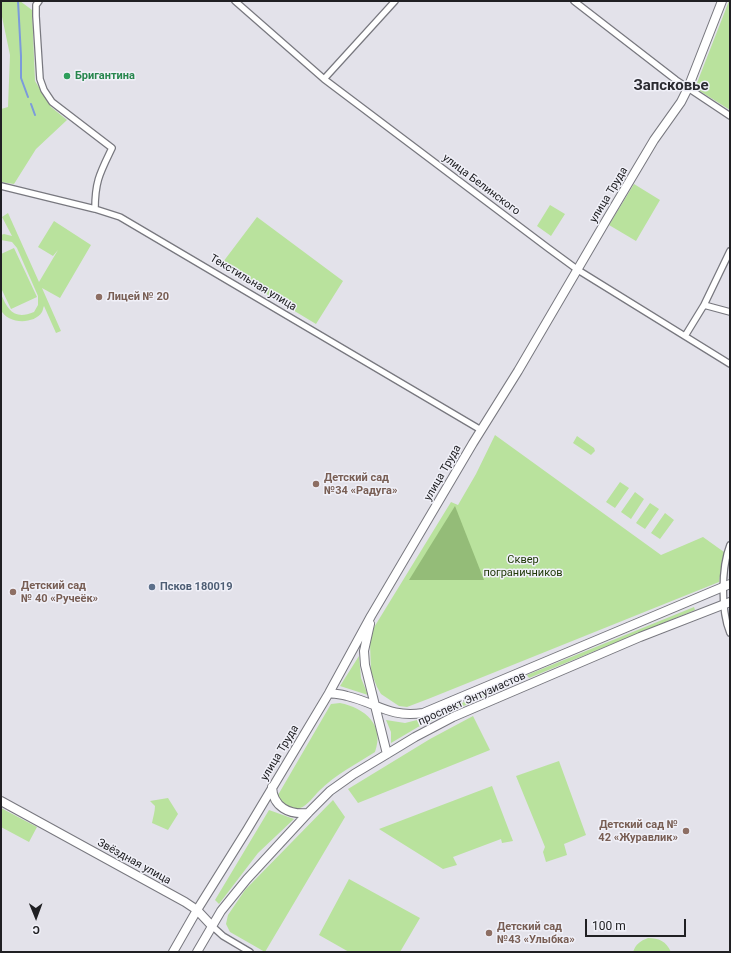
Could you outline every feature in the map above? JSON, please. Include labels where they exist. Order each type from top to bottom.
[{"type":"main road","name":"улица Труда","points":[[173,952],[329,693],[371,616],[654,140],[681,102],[688,88],[722,1]]},
{"type":"main road","name":"проспект Энтузиастов","points":[[329,693],[348,696],[376,707],[403,714],[423,713],[727,585]]},
{"type":"main road","name":"проспект Энтузиастов","points":[[212,926],[221,910],[247,879],[308,813],[330,792],[354,774],[415,737],[453,717],[640,637],[727,604]]},
{"type":"main road","points":[[371,616],[364,658],[387,754]]},
{"type":"main road","points":[[272,787],[274,798],[284,809],[299,814],[308,813]]},
{"type":"main road","name":"Звёздная улица","points":[[1,801],[197,910],[212,926]]},
{"type":"main road","points":[[196,952],[212,926]]},
{"type":"street","points":[[39,1],[36,5],[36,16],[40,79],[44,90],[52,102],[112,148],[98,178],[94,195],[94,209]]},
{"type":"street","name":"улица Белинского","points":[[235,1],[324,80],[578,270],[730,364]]},
{"type":"street","points":[[324,80],[395,1]]},
{"type":"street","points":[[574,1],[658,67],[730,116]]},
{"type":"street","name":"Текстильная улица","points":[[1,186],[120,217],[482,430]]},
{"type":"street","points":[[685,336],[704,305],[730,251]]},
{"type":"street","points":[[704,305],[730,312]]},
{"type":"street","points":[[730,546],[726,560],[726,623],[730,633]]},
{"type":"street","name":"Звёздная улица","points":[[212,926],[223,936],[250,952]]},
{"type":"green space","points":[[1,1],[20,1],[32,10],[35,81],[51,107],[67,120],[36,149],[14,184],[1,182],[1,109],[8,107],[10,55],[1,12]]},
{"type":"green space","points":[[730,1],[730,110],[695,88]]},
{"type":"green space","points":[[634,184],[660,200],[636,241],[609,225]]},
{"type":"green space","points":[[550,205],[565,214],[551,236],[537,226]]},
{"type":"green space","points":[[8,213],[39,282],[58,250],[53,256],[38,247],[54,221],[91,245],[60,298],[42,288],[61,331],[56,333],[44,306],[42,312],[38,316],[27,321],[9,318],[4,315],[1,310],[1,294],[6,305],[17,314],[22,315],[34,312],[38,305],[38,296],[17,248],[12,242],[1,240],[1,235],[4,234],[12,236],[2,217]]},
{"type":"green space","points":[[257,217],[343,281],[316,324],[220,266]]},
{"type":"green space","points":[[14,248],[37,297],[11,309],[1,288],[1,254]]},
{"type":"green space","name":"Сквер пограничников","points":[[495,435],[661,555],[703,537],[724,552],[719,582],[428,699],[407,707],[399,706],[381,694],[371,672],[370,643],[373,629],[451,502],[458,505],[476,474]]},
{"type":"green space","points":[[577,436],[594,448],[595,451],[591,455],[573,443]]},
{"type":"green space","points":[[620,482],[629,488],[615,508],[606,502]]},
{"type":"green space","points":[[635,492],[644,499],[631,519],[621,512]]},
{"type":"green space","points":[[650,503],[659,509],[645,529],[636,523]]},
{"type":"green space","points":[[455,506],[484,580],[409,580]]},
{"type":"green space","points":[[665,513],[674,520],[660,539],[651,533]]},
{"type":"green space","points":[[694,607],[695,610],[529,678],[527,675]]},
{"type":"green space","points":[[359,656],[361,678],[368,695],[340,686]]},
{"type":"green space","points":[[496,689],[496,691],[418,727],[391,743],[391,732],[386,720],[405,723],[425,718]]},
{"type":"green space","points":[[340,703],[357,709],[371,719],[377,734],[375,752],[332,780],[305,805],[296,809],[290,808],[284,804],[278,795],[331,704]]},
{"type":"green space","points":[[473,716],[490,750],[358,803],[348,789],[430,739]]},
{"type":"green space","points":[[559,761],[586,835],[564,844],[567,855],[546,862],[543,852],[545,847],[516,776]]},
{"type":"green space","points":[[492,786],[513,841],[502,843],[501,839],[453,857],[457,865],[443,869],[379,829]]},
{"type":"green space","points":[[168,798],[178,814],[168,830],[152,823],[155,806],[150,801]]},
{"type":"green space","points":[[333,800],[345,817],[265,952],[230,932],[226,924],[228,915],[245,890]]},
{"type":"green space","points":[[1,808],[37,827],[29,842],[1,827]]},
{"type":"green space","points":[[269,810],[294,819],[258,853],[219,904],[215,900]]},
{"type":"green space","points":[[349,879],[420,918],[400,952],[349,952],[319,935]]},
{"type":"green space","points":[[648,938],[662,941],[667,945],[671,952],[633,952],[639,943]]},
{"type":"waterway","points":[[18,1],[21,78],[28,97]]},
{"type":"waterway","points":[[31,104],[35,115]]},
{"type":"place","name":"Бригантина","points":[[67,76]]},
{"type":"place","name":"Лицей № 20","points":[[99,297]]},
{"type":"place","name":"Детский сад №34 «Радуга»","points":[[316,484]]},
{"type":"place","name":"Псков 180019","points":[[152,587]]},
{"type":"place","name":"Детский сад № 40 «Ручеёк»","points":[[13,592]]},
{"type":"place","name":"Детский сад № 42 «Журавлик»","points":[[686,831]]},
{"type":"place","name":"Детский сад №43 «Улыбка»","points":[[489,933]]},
{"type":"district","name":"Запсковье","points":[[671,86]]}]
